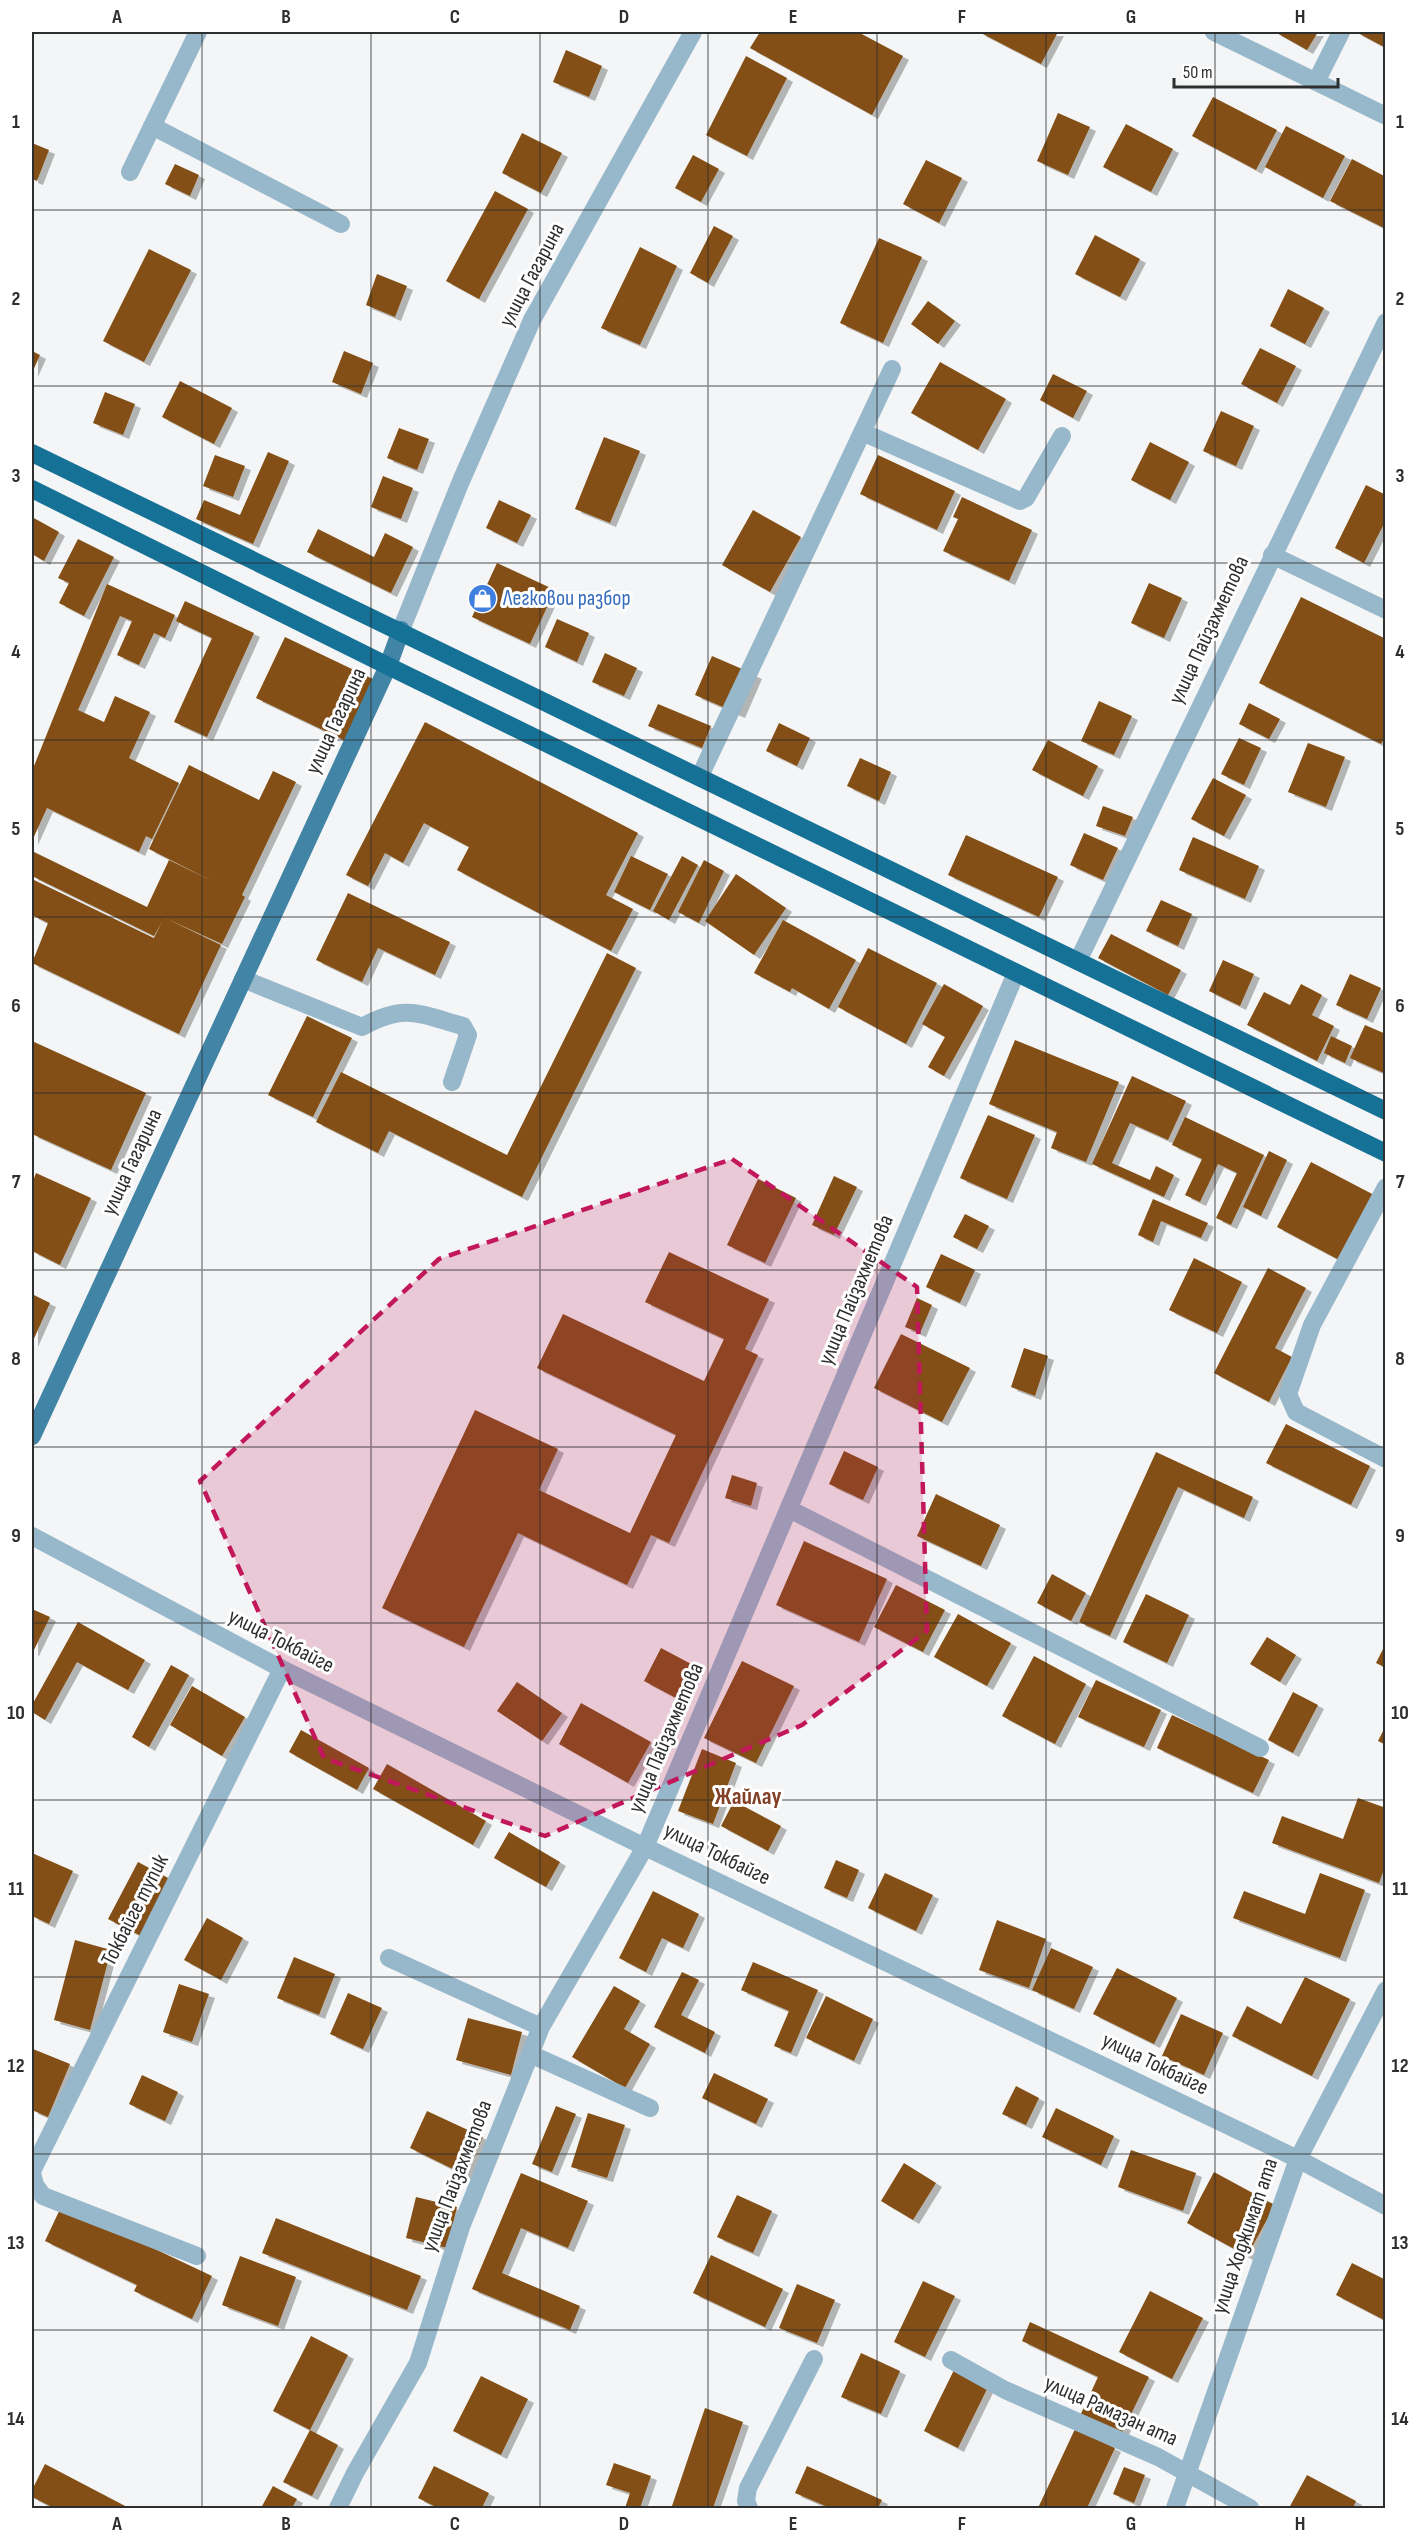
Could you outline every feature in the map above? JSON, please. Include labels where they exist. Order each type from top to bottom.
[{"type":"highway","points":[[32,453],[401,630],[1386,1111]]},
{"type":"highway","points":[[32,489],[388,666],[1386,1153]]},
{"type":"main road","name":"улица Гагарина","points":[[32,1436],[388,666],[401,630]]},
{"type":"street","points":[[130,172],[198,32]]},
{"type":"street","name":"улица Гагарина","points":[[401,630],[460,481],[532,320],[693,32]]},
{"type":"street","points":[[1214,32],[1386,116]]},
{"type":"street","points":[[1316,82],[1341,32]]},
{"type":"street","points":[[152,126],[341,224]]},
{"type":"street","name":"улица Пайзахметова","points":[[1078,961],[1386,322]]},
{"type":"street","points":[[700,776],[892,369]]},
{"type":"street","points":[[862,432],[1020,501],[1026,498],[1062,436]]},
{"type":"street","points":[[1272,555],[1386,610]]},
{"type":"street","name":"улица Пайзахметова","points":[[338,2508],[355,2473],[418,2363],[460,2227],[541,2027],[645,1847],[1016,973]]},
{"type":"street","points":[[243,978],[362,1027],[381,1017],[409,1011],[463,1026],[468,1035],[452,1082]]},
{"type":"street","points":[[1386,1187],[1312,1325],[1288,1394],[1296,1412],[1386,1460]]},
{"type":"street","points":[[789,1509],[1260,1748]]},
{"type":"street","name":"улица Токбайге","points":[[32,1536],[282,1670],[645,1847],[1298,2159],[1386,2206]]},
{"type":"street","name":"Токбайге тупик","points":[[197,2256],[43,2196],[35,2185],[32,2172],[282,1670]]},
{"type":"street","points":[[389,1958],[541,2027]]},
{"type":"street","name":"улица Ходжимат ата","points":[[1175,2508],[1298,2159],[1386,1990]]},
{"type":"street","points":[[530,2054],[650,2108]]},
{"type":"street","points":[[749,2508],[746,2501],[748,2488],[814,2360]]},
{"type":"street","name":"улица Рамазан ата","points":[[951,2360],[1005,2390],[1158,2457],[1250,2508]]},
{"type":"highlighted area","points":[[732,1159],[917,1287],[927,1631],[802,1725],[545,1836],[324,1758],[200,1481],[439,1259]]},
{"type":"building","points":[[760,32],[858,32],[903,56],[872,115],[750,48]]},
{"type":"building","points":[[979,32],[1058,32],[1041,64]]},
{"type":"building","points":[[1275,32],[1318,32],[1307,50]]},
{"type":"building","points":[[1356,32],[1386,32],[1386,48]]},
{"type":"building","points":[[566,50],[602,66],[589,97],[553,82]]},
{"type":"building","points":[[746,56],[787,78],[747,156],[706,135]]},
{"type":"building","points":[[1213,97],[1277,130],[1256,170],[1192,136]]},
{"type":"building","points":[[1058,113],[1090,127],[1068,175],[1037,161]]},
{"type":"building","points":[[1126,124],[1173,149],[1151,192],[1103,167]]},
{"type":"building","points":[[1286,126],[1345,156],[1323,198],[1265,167]]},
{"type":"building","points":[[522,133],[562,153],[541,193],[502,173]]},
{"type":"building","points":[[32,143],[49,150],[37,181],[32,179]]},
{"type":"building","points":[[693,155],[719,169],[701,202],[675,188]]},
{"type":"building","points":[[1352,159],[1386,177],[1386,229],[1330,201]]},
{"type":"building","points":[[926,160],[962,178],[939,223],[903,204]]},
{"type":"building","points":[[175,164],[199,175],[190,196],[165,184]]},
{"type":"building","points":[[495,191],[528,209],[479,299],[446,281]]},
{"type":"building","points":[[714,226],[733,236],[708,283],[690,273]]},
{"type":"building","points":[[1095,235],[1140,259],[1120,297],[1075,274]]},
{"type":"building","points":[[879,238],[922,257],[883,343],[840,323]]},
{"type":"building","points":[[640,247],[677,266],[640,345],[601,328]]},
{"type":"building","points":[[149,249],[191,270],[144,362],[103,341]]},
{"type":"building","points":[[377,274],[407,286],[395,317],[366,305]]},
{"type":"building","points":[[1288,289],[1324,308],[1305,344],[1270,326]]},
{"type":"building","points":[[928,301],[955,321],[938,344],[911,324]]},
{"type":"building","points":[[1260,348],[1296,366],[1277,403],[1241,384]]},
{"type":"building","points":[[32,351],[40,355],[32,373]]},
{"type":"building","points":[[344,351],[373,363],[361,394],[332,382]]},
{"type":"building","points":[[940,362],[1006,399],[978,450],[911,413]]},
{"type":"building","points":[[1053,374],[1087,391],[1073,418],[1040,400]]},
{"type":"building","points":[[180,381],[232,408],[214,444],[162,417]]},
{"type":"building","points":[[105,392],[135,404],[123,435],[93,423]]},
{"type":"building","points":[[1221,411],[1254,426],[1236,466],[1203,451]]},
{"type":"building","points":[[399,428],[429,439],[417,470],[387,458]]},
{"type":"building","points":[[604,437],[640,451],[610,523],[575,509]]},
{"type":"building","points":[[1150,442],[1189,462],[1170,500],[1131,480]]},
{"type":"building","points":[[268,452],[289,461],[253,544],[196,519],[204,500],[240,515]]},
{"type":"building","points":[[215,455],[245,466],[233,497],[203,486]]},
{"type":"building","points":[[878,455],[955,491],[937,530],[860,494]]},
{"type":"building","points":[[383,476],[413,488],[401,519],[371,507]]},
{"type":"building","points":[[1366,485],[1386,495],[1386,520],[1364,563],[1335,548]]},
{"type":"building","points":[[962,497],[1032,530],[1009,581],[943,551],[958,519],[953,517]]},
{"type":"building","points":[[499,500],[531,515],[517,543],[486,528]]},
{"type":"building","points":[[753,510],[801,537],[770,592],[722,565]]},
{"type":"building","points":[[32,517],[59,532],[44,561],[32,554]]},
{"type":"building","points":[[318,529],[374,557],[385,533],[413,547],[391,593],[307,552]]},
{"type":"building","points":[[78,539],[114,557],[84,616],[59,603],[69,583],[58,578]]},
{"type":"building","points":[[497,563],[555,590],[530,644],[472,617]]},
{"type":"building","points":[[1149,583],[1182,598],[1164,638],[1131,623]]},
{"type":"building","points":[[107,584],[175,615],[165,638],[154,633],[139,665],[117,655],[132,621],[120,616],[78,710],[104,722],[115,696],[150,712],[129,758],[179,783],[152,839],[146,836],[139,852],[47,808],[32,841],[32,771]]},
{"type":"building","points":[[1301,597],[1386,639],[1386,735],[1381,744],[1259,683]]},
{"type":"building","points":[[185,601],[254,633],[207,737],[174,722],[212,638],[176,621]]},
{"type":"building","points":[[557,619],[589,633],[577,662],[545,647]]},
{"type":"building","points":[[285,637],[377,681],[348,742],[256,698]]},
{"type":"building","points":[[605,653],[637,668],[624,696],[592,682]]},
{"type":"building","points":[[712,656],[756,675],[739,714],[695,695]]},
{"type":"building","points":[[1099,701],[1132,716],[1114,755],[1081,741]]},
{"type":"building","points":[[1249,703],[1280,719],[1269,739],[1239,724]]},
{"type":"building","points":[[658,704],[711,726],[702,748],[648,726]]},
{"type":"building","points":[[425,722],[638,833],[606,895],[633,909],[611,951],[457,870],[469,847],[424,823],[403,863],[385,853],[368,886],[346,875]]},
{"type":"building","points":[[779,723],[810,738],[797,766],[766,751]]},
{"type":"building","points":[[1239,738],[1261,748],[1244,785],[1221,774]]},
{"type":"building","points":[[1048,740],[1098,766],[1083,796],[1032,770]]},
{"type":"building","points":[[1308,743],[1345,757],[1326,807],[1288,792]]},
{"type":"building","points":[[860,758],[891,772],[879,801],[847,786]]},
{"type":"building","points":[[189,765],[259,800],[273,771],[296,782],[242,895],[245,897],[222,944],[163,917],[221,945],[179,1034],[32,963],[48,923],[32,915],[32,879],[154,938],[162,922],[154,936],[32,876],[32,851],[147,907],[169,860],[214,882],[149,849]]},
{"type":"building","points":[[1213,778],[1246,795],[1224,836],[1191,819]]},
{"type":"building","points":[[1103,806],[1133,817],[1125,836],[1096,826]]},
{"type":"building","points":[[1084,833],[1118,848],[1103,880],[1070,865]]},
{"type":"building","points":[[966,835],[1058,877],[1039,917],[948,875]]},
{"type":"building","points":[[1193,837],[1259,866],[1245,899],[1179,870]]},
{"type":"building","points":[[631,856],[668,874],[650,910],[614,892]]},
{"type":"building","points":[[682,856],[698,865],[669,920],[653,911]]},
{"type":"building","points":[[704,860],[724,871],[699,923],[678,912]]},
{"type":"building","points":[[736,874],[786,908],[754,955],[705,921]]},
{"type":"building","points":[[348,893],[450,942],[435,975],[378,948],[362,982],[316,960]]},
{"type":"building","points":[[1161,900],[1192,914],[1178,946],[1146,931]]},
{"type":"building","points":[[783,920],[856,960],[829,1009],[792,988],[790,992],[754,973]]},
{"type":"building","points":[[1111,934],[1181,970],[1168,995],[1098,958]]},
{"type":"building","points":[[868,948],[937,983],[906,1044],[838,1007]]},
{"type":"building","points":[[607,953],[636,968],[522,1197],[389,1131],[378,1153],[316,1122],[341,1072],[507,1155]]},
{"type":"building","points":[[1223,960],[1254,974],[1240,1006],[1209,991]]},
{"type":"building","points":[[1350,974],[1381,988],[1367,1019],[1336,1005]]},
{"type":"building","points":[[944,984],[983,1006],[944,1076],[928,1067],[945,1037],[922,1024]]},
{"type":"building","points":[[1301,984],[1322,995],[1312,1015],[1334,1026],[1317,1061],[1247,1025],[1264,992],[1290,1005]]},
{"type":"building","points":[[307,1016],[352,1038],[313,1117],[268,1095]]},
{"type":"building","points":[[1365,1025],[1386,1034],[1386,1074],[1350,1058]]},
{"type":"building","points":[[1331,1036],[1352,1046],[1345,1063],[1324,1053]]},
{"type":"building","points":[[1015,1040],[1119,1082],[1086,1162],[1051,1148],[1057,1132],[989,1104]]},
{"type":"building","points":[[32,1041],[146,1093],[111,1170],[32,1134]]},
{"type":"building","points":[[1132,1076],[1186,1101],[1168,1140],[1130,1123],[1112,1163],[1150,1180],[1156,1166],[1174,1175],[1164,1197],[1092,1164]]},
{"type":"building","points":[[988,1115],[1035,1135],[1007,1199],[960,1178]]},
{"type":"building","points":[[1185,1117],[1264,1155],[1231,1225],[1216,1218],[1237,1173],[1218,1164],[1200,1202],[1185,1195],[1202,1159],[1172,1145]]},
{"type":"building","points":[[1269,1151],[1287,1160],[1261,1216],[1243,1207]]},
{"type":"building","points":[[1311,1162],[1376,1196],[1343,1262],[1277,1227]]},
{"type":"building","points":[[36,1173],[91,1198],[60,1265],[32,1251],[32,1184]]},
{"type":"building","points":[[834,1176],[857,1187],[834,1235],[812,1225]]},
{"type":"building","points":[[758,1179],[796,1198],[765,1263],[727,1245]]},
{"type":"building","points":[[1153,1199],[1208,1223],[1201,1238],[1161,1221],[1153,1242],[1138,1235]]},
{"type":"building","points":[[965,1214],[989,1226],[977,1249],[953,1237]]},
{"type":"building","points":[[669,1252],[769,1299],[745,1349],[758,1355],[669,1543],[651,1535],[627,1585],[518,1533],[464,1647],[382,1608],[475,1410],[558,1449],[539,1490],[630,1533],[676,1435],[537,1368],[563,1314],[704,1381],[724,1339],[645,1302]]},
{"type":"building","points":[[941,1254],[975,1270],[960,1303],[926,1287]]},
{"type":"building","points":[[1194,1258],[1242,1282],[1217,1333],[1169,1310]]},
{"type":"building","points":[[1268,1268],[1306,1288],[1275,1348],[1292,1357],[1269,1402],[1214,1373]]},
{"type":"building","points":[[32,1294],[50,1303],[32,1343]]},
{"type":"building","points":[[917,1298],[932,1305],[920,1333],[905,1327]]},
{"type":"building","points":[[901,1334],[970,1368],[942,1422],[874,1388]]},
{"type":"building","points":[[1024,1348],[1048,1356],[1035,1396],[1011,1387]]},
{"type":"building","points":[[1286,1424],[1370,1466],[1351,1505],[1266,1463]]},
{"type":"building","points":[[844,1451],[878,1467],[863,1500],[829,1484]]},
{"type":"building","points":[[1156,1452],[1253,1497],[1244,1518],[1178,1487],[1110,1636],[1079,1622]]},
{"type":"building","points":[[732,1475],[757,1483],[751,1506],[725,1498]]},
{"type":"building","points":[[936,1494],[1000,1525],[981,1566],[917,1536]]},
{"type":"building","points":[[804,1541],[887,1579],[859,1642],[776,1605]]},
{"type":"building","points":[[1052,1574],[1086,1593],[1071,1621],[1037,1603]]},
{"type":"building","points":[[896,1585],[945,1610],[923,1652],[874,1627]]},
{"type":"building","points":[[1146,1594],[1189,1615],[1167,1663],[1123,1642]]},
{"type":"building","points":[[32,1609],[50,1617],[33,1652],[32,1651]]},
{"type":"building","points":[[958,1614],[1011,1643],[987,1686],[934,1657]]},
{"type":"building","points":[[78,1622],[145,1660],[128,1690],[77,1662],[45,1720],[32,1712],[32,1705]]},
{"type":"building","points":[[1267,1637],[1296,1655],[1280,1682],[1250,1664]]},
{"type":"building","points":[[1386,1643],[1386,1668],[1376,1663]]},
{"type":"building","points":[[661,1648],[693,1665],[676,1698],[644,1681]]},
{"type":"building","points":[[1034,1656],[1086,1684],[1055,1744],[1002,1716]]},
{"type":"building","points":[[742,1661],[794,1686],[756,1763],[704,1738]]},
{"type":"building","points":[[171,1665],[189,1675],[149,1747],[132,1737]]},
{"type":"building","points":[[1096,1680],[1161,1710],[1144,1747],[1078,1717]]},
{"type":"building","points":[[517,1682],[562,1713],[542,1741],[497,1711]]},
{"type":"building","points":[[192,1686],[245,1717],[222,1756],[170,1725]]},
{"type":"building","points":[[1293,1692],[1318,1705],[1293,1753],[1268,1740]]},
{"type":"building","points":[[581,1703],[651,1742],[628,1783],[559,1744]]},
{"type":"building","points":[[1172,1715],[1269,1760],[1253,1793],[1157,1748]]},
{"type":"building","points":[[1386,1725],[1386,1745],[1378,1741]]},
{"type":"building","points":[[301,1730],[369,1768],[357,1790],[289,1752]]},
{"type":"building","points":[[702,1749],[736,1763],[713,1824],[678,1811]]},
{"type":"building","points":[[387,1764],[486,1821],[473,1845],[373,1789]]},
{"type":"building","points":[[1358,1798],[1386,1808],[1386,1864],[1379,1883],[1272,1843],[1282,1816],[1343,1839]]},
{"type":"building","points":[[734,1801],[781,1826],[768,1851],[721,1826]]},
{"type":"building","points":[[509,1832],[560,1862],[546,1887],[494,1858]]},
{"type":"building","points":[[32,1853],[73,1871],[49,1924],[32,1916]]},
{"type":"building","points":[[836,1860],[859,1870],[847,1898],[824,1888]]},
{"type":"building","points":[[138,1862],[170,1879],[141,1936],[108,1919]]},
{"type":"building","points":[[885,1873],[933,1895],[916,1931],[868,1908]]},
{"type":"building","points":[[1320,1873],[1365,1890],[1340,1958],[1233,1918],[1244,1891],[1305,1914]]},
{"type":"building","points":[[653,1891],[699,1914],[683,1948],[662,1938],[646,1972],[619,1958]]},
{"type":"building","points":[[207,1918],[243,1938],[221,1980],[184,1960]]},
{"type":"building","points":[[997,1920],[1046,1939],[1029,1988],[979,1970]]},
{"type":"building","points":[[75,1940],[111,1950],[90,2030],[54,2020]]},
{"type":"building","points":[[1051,1948],[1093,1967],[1074,2009],[1032,1990]]},
{"type":"building","points":[[294,1957],[335,1974],[319,2015],[277,1998]]},
{"type":"building","points":[[753,1962],[818,1990],[791,2053],[774,2046],[789,2011],[741,1990]]},
{"type":"building","points":[[1117,1968],[1177,1998],[1154,2044],[1093,2014]]},
{"type":"building","points":[[682,1972],[699,1980],[681,2015],[715,2032],[705,2053],[654,2027]]},
{"type":"building","points":[[1305,1977],[1350,1999],[1312,2076],[1232,2036],[1247,2006],[1281,2024]]},
{"type":"building","points":[[179,1984],[209,1994],[192,2042],[163,2032]]},
{"type":"building","points":[[614,1986],[640,2001],[624,2029],[650,2044],[625,2088],[572,2057]]},
{"type":"building","points":[[348,1993],[382,2008],[363,2049],[330,2034]]},
{"type":"building","points":[[826,1996],[873,2019],[854,2061],[806,2038]]},
{"type":"building","points":[[1181,2014],[1223,2033],[1204,2075],[1162,2056]]},
{"type":"building","points":[[468,2018],[522,2032],[511,2075],[456,2060]]},
{"type":"building","points":[[33,2049],[70,2064],[48,2117],[32,2110]]},
{"type":"building","points":[[714,2073],[768,2099],[756,2124],[702,2098]]},
{"type":"building","points":[[142,2075],[178,2092],[165,2121],[129,2104]]},
{"type":"building","points":[[1016,2086],[1039,2098],[1026,2125],[1002,2114]]},
{"type":"building","points":[[556,2106],[576,2114],[552,2172],[532,2164]]},
{"type":"building","points":[[1056,2108],[1114,2136],[1101,2165],[1042,2137]]},
{"type":"building","points":[[427,2111],[483,2137],[465,2175],[410,2148]]},
{"type":"building","points":[[588,2113],[625,2125],[607,2178],[571,2167]]},
{"type":"building","points":[[1131,2150],[1196,2173],[1183,2211],[1118,2187]]},
{"type":"building","points":[[904,2163],[936,2183],[913,2220],[881,2201]]},
{"type":"building","points":[[1214,2172],[1275,2205],[1247,2256],[1187,2223]]},
{"type":"building","points":[[521,2173],[588,2201],[568,2248],[521,2228],[502,2273],[580,2306],[570,2330],[472,2289]]},
{"type":"building","points":[[737,2195],[772,2211],[753,2253],[717,2237]]},
{"type":"building","points":[[416,2197],[457,2207],[447,2248],[406,2238]]},
{"type":"building","points":[[62,2205],[212,2276],[192,2319],[134,2291],[137,2285],[45,2241]]},
{"type":"building","points":[[276,2218],[421,2276],[407,2310],[262,2253]]},
{"type":"building","points":[[711,2255],[783,2289],[765,2327],[693,2293]]},
{"type":"building","points":[[240,2256],[296,2277],[278,2326],[222,2305]]},
{"type":"building","points":[[1352,2263],[1386,2280],[1386,2321],[1336,2295]]},
{"type":"building","points":[[923,2281],[955,2296],[925,2357],[894,2342]]},
{"type":"building","points":[[797,2284],[835,2300],[817,2343],[779,2328]]},
{"type":"building","points":[[1150,2291],[1203,2318],[1172,2379],[1119,2352]]},
{"type":"building","points":[[1030,2322],[1149,2377],[1120,2437],[1079,2418],[1098,2377],[1022,2341]]},
{"type":"building","points":[[311,2336],[348,2355],[310,2430],[273,2411]]},
{"type":"building","points":[[861,2353],[900,2371],[881,2414],[841,2397]]},
{"type":"building","points":[[954,2370],[988,2387],[958,2448],[924,2431]]},
{"type":"building","points":[[481,2376],[528,2399],[501,2455],[453,2431]]},
{"type":"building","points":[[705,2408],[743,2422],[713,2508],[672,2506]]},
{"type":"building","points":[[1075,2429],[1115,2448],[1087,2508],[1038,2508]]},
{"type":"building","points":[[310,2430],[338,2445],[312,2496],[283,2482]]},
{"type":"building","points":[[614,2463],[651,2476],[640,2508],[625,2508],[630,2493],[606,2485]]},
{"type":"building","points":[[45,2464],[129,2508],[54,2508],[32,2497],[32,2490]]},
{"type":"building","points":[[434,2466],[489,2493],[482,2508],[438,2508],[418,2498]]},
{"type":"building","points":[[807,2466],[882,2500],[878,2508],[830,2508],[795,2493]]},
{"type":"building","points":[[1124,2467],[1145,2475],[1134,2503],[1113,2494]]},
{"type":"building","points":[[1307,2475],[1356,2501],[1353,2508],[1289,2508]]},
{"type":"building","points":[[273,2486],[297,2499],[292,2508],[261,2508]]},
{"type":"place","name":"Легковои разбор","points":[[482,598]]},
{"type":"district","name":"Жайлау","points":[[748,1796]]}]
